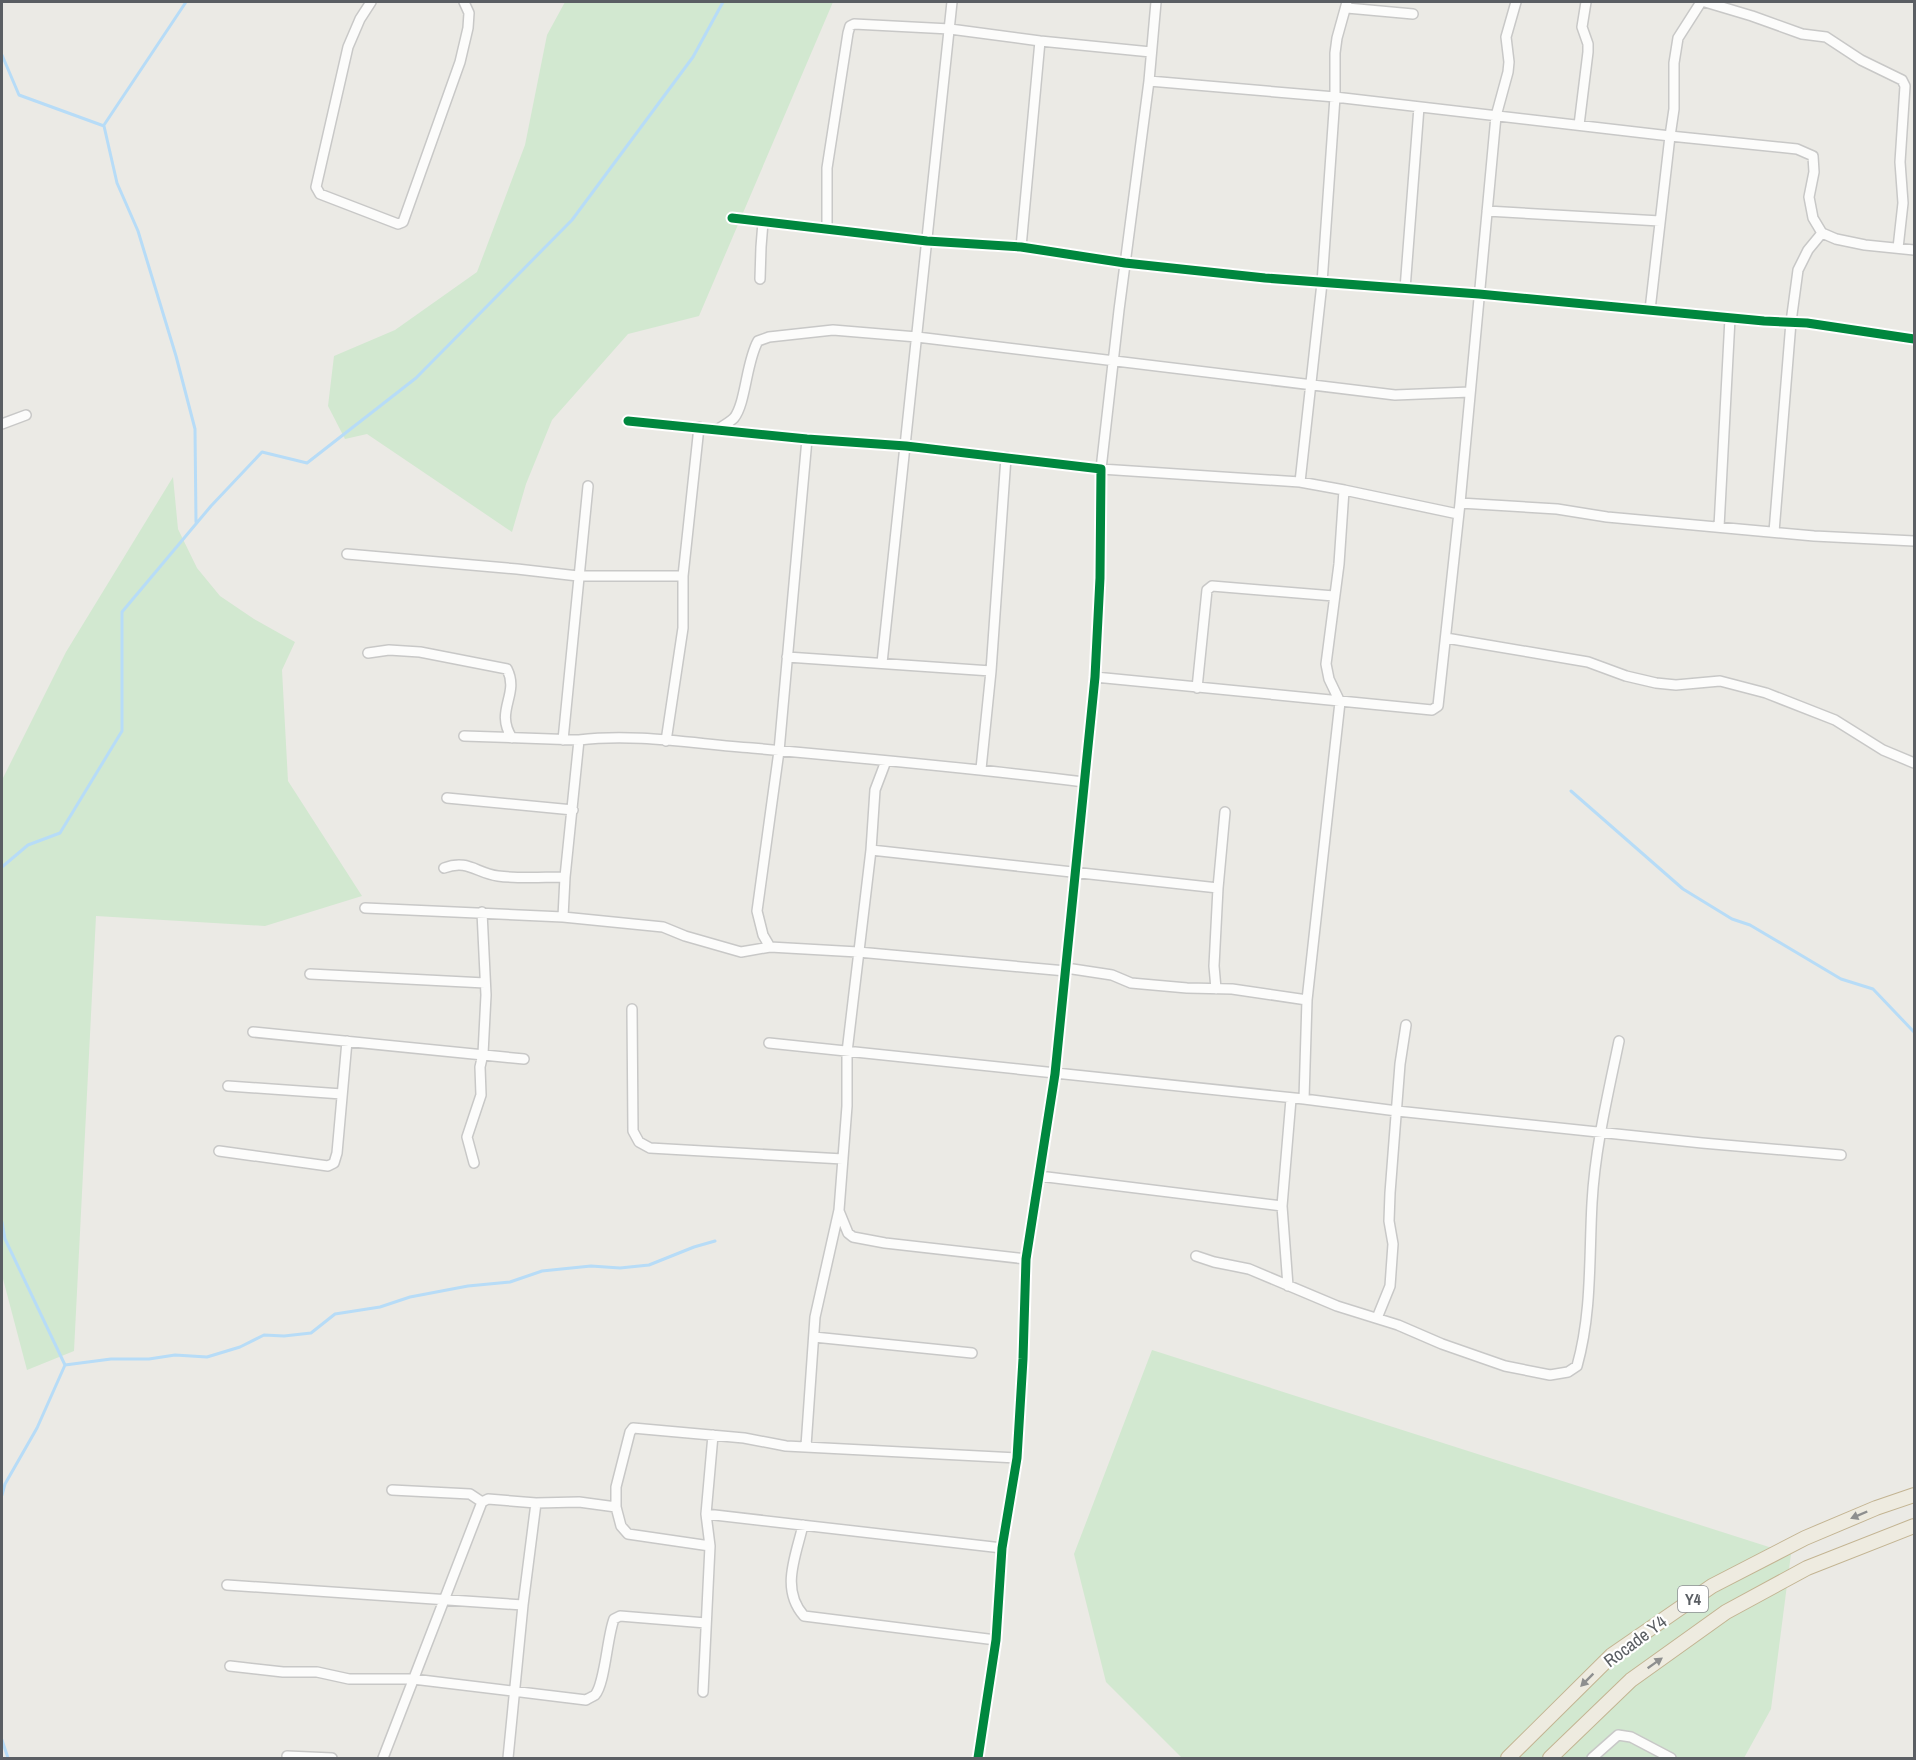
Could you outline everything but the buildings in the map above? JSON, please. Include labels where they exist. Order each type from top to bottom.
[{"type":"highway","name":"Rocade Y4","points":[[1508,1758],[1612,1655],[1712,1586],[1805,1538],[1876,1508],[1914,1495]]},
{"type":"highway","name":"Rocade Y4","points":[[1550,1758],[1631,1680],[1726,1612],[1807,1568],[1914,1526]]},
{"type":"street","points":[[371,2],[360,19],[348,47],[316,187],[320,194],[398,224],[403,222],[460,62],[469,13],[464,2]]},
{"type":"street","points":[[882,663],[952,2]]},
{"type":"street","points":[[978,1758],[996,1640],[1002,1548],[1017,1458],[1026,1259],[1055,1074],[1095,677],[1100,578],[1101,469],[1149,81],[1156,2]]},
{"type":"street","points":[[1095,677],[1432,710],[1438,706],[1496,116],[1508,72],[1506,37],[1516,2]]},
{"type":"street","points":[[1579,125],[1588,52],[1588,44],[1582,27],[1586,2]]},
{"type":"street","points":[[1650,310],[1674,109],[1674,63],[1678,38],[1703,2],[1802,34],[1826,38],[1861,60],[1902,80],[1905,86],[1900,162],[1903,203],[1898,248]]},
{"type":"street","points":[[1300,482],[1322,284],[1337,38],[1347,5],[1413,14]]},
{"type":"street","points":[[828,229],[827,168],[850,26],[854,24],[950,29],[1151,52]]},
{"type":"street","points":[[1021,247],[1040,41]]},
{"type":"street","points":[[1149,81],[1335,97],[1797,149],[1813,156],[1814,172],[1809,197],[1813,218],[1822,233],[1836,239],[1865,245],[1914,250]]},
{"type":"street","points":[[1405,289],[1419,107]]},
{"type":"street","points":[[1487,211],[1660,221]]},
{"type":"street","points":[[732,218],[927,241],[1021,247],[1125,263],[1322,284],[1479,294],[1791,322],[1914,339]]},
{"type":"street","points":[[760,279],[760,247],[764,222]]},
{"type":"street","points":[[1774,532],[1791,322],[1798,270],[1822,233]]},
{"type":"street","points":[[1719,526],[1730,318]]},
{"type":"street","points":[[718,429],[733,419],[739,410],[752,351],[758,341],[769,337],[833,330],[918,337],[1395,395],[1470,392]]},
{"type":"street","points":[[2,424],[26,415]]},
{"type":"street","points":[[628,421],[807,439],[906,446],[1101,469],[1300,482],[1459,508],[1557,509],[1606,517],[1815,536],[1914,541]]},
{"type":"street","points":[[666,741],[683,628],[683,576],[699,427]]},
{"type":"street","points":[[770,947],[763,935],[758,911],[779,751],[807,439]]},
{"type":"street","points":[[981,769],[991,671],[1006,457]]},
{"type":"street","points":[[563,740],[588,486]]},
{"type":"street","points":[[1304,1099],[1307,1000],[1340,702],[1329,679],[1326,664],[1339,564],[1344,490]]},
{"type":"street","points":[[347,554],[579,576],[683,576]]},
{"type":"street","points":[[1197,688],[1207,590],[1212,586],[1334,596]]},
{"type":"street","points":[[1446,638],[1588,662],[1626,676],[1656,683],[1694,684],[1720,681],[1766,693],[1835,720],[1882,750],[1914,763]]},
{"type":"street","points":[[368,653],[411,651],[507,669],[511,677],[511,685],[504,723],[512,738]]},
{"type":"street","points":[[787,657],[991,671]]},
{"type":"street","points":[[464,736],[563,740],[612,737],[666,741],[981,769],[1084,782]]},
{"type":"street","points":[[563,917],[579,740]]},
{"type":"street","points":[[806,1446],[815,1317],[839,1210],[848,1075],[847,1052],[871,850],[875,790],[886,760]]},
{"type":"street","points":[[447,798],[573,810]]},
{"type":"street","points":[[1216,989],[1214,966],[1225,812]]},
{"type":"street","points":[[871,850],[1218,888]]},
{"type":"street","points":[[444,868],[454,864],[463,864],[496,876],[565,877]]},
{"type":"street","points":[[365,908],[563,917],[663,927],[685,936],[741,952],[770,947],[1088,970],[1112,975],[1131,983],[1232,989],[1307,1000]]},
{"type":"street","points":[[474,1163],[467,1137],[479,1103],[480,1066],[483,1054],[485,983],[482,912]]},
{"type":"street","points":[[310,974],[485,983]]},
{"type":"street","points":[[632,1009],[633,1131],[639,1142],[650,1148],[843,1159]]},
{"type":"street","points":[[1377,1318],[1390,1286],[1393,1244],[1389,1221],[1389,1193],[1400,1064],[1406,1025]]},
{"type":"street","points":[[253,1032],[524,1059]]},
{"type":"street","points":[[219,1151],[328,1166],[334,1163],[337,1153],[347,1041]]},
{"type":"street","points":[[1196,1256],[1249,1269],[1337,1306],[1377,1318],[1505,1366],[1550,1375],[1568,1372],[1577,1366],[1583,1339],[1590,1270],[1592,1201],[1600,1132],[1619,1041]]},
{"type":"street","points":[[769,1043],[1304,1099],[1397,1111],[1841,1155]]},
{"type":"street","points":[[228,1086],[342,1094]]},
{"type":"street","points":[[1288,1286],[1282,1206],[1291,1099]]},
{"type":"street","points":[[1039,1176],[1282,1206]]},
{"type":"street","points":[[839,1210],[848,1233],[854,1237],[885,1244],[1026,1259]]},
{"type":"street","points":[[814,1337],[972,1353]]},
{"type":"street","points":[[710,1546],[628,1534],[621,1526],[616,1508],[616,1487],[633,1428],[744,1438],[786,1446],[1017,1458]]},
{"type":"street","points":[[703,1692],[710,1546],[706,1514],[713,1435]]},
{"type":"street","points":[[392,1490],[470,1494],[482,1502]]},
{"type":"street","points":[[383,1758],[482,1502],[488,1499],[536,1503],[579,1502],[616,1508]]},
{"type":"street","points":[[508,1758],[536,1503]]},
{"type":"street","points":[[706,1514],[1002,1548]]},
{"type":"street","points":[[802,1525],[790,1583],[792,1597],[804,1616],[996,1640]]},
{"type":"street","points":[[227,1585],[523,1605]]},
{"type":"street","points":[[230,1666],[283,1672],[317,1672],[349,1679],[413,1679],[586,1700],[595,1694],[600,1686],[610,1628],[614,1619],[621,1616],[706,1623]]},
{"type":"street","points":[[1592,1758],[1618,1735],[1631,1737],[1671,1758]]},
{"type":"street","points":[[287,1756],[332,1758]]},
{"type":"green space","points":[[565,2],[833,2],[699,316],[628,334],[552,420],[526,484],[512,532],[367,434],[345,439],[328,406],[334,356],[395,330],[477,272],[525,145],[547,35]]},
{"type":"green space","points":[[173,477],[178,529],[197,568],[220,596],[254,619],[295,642],[282,670],[288,781],[362,896],[265,926],[96,916],[74,1351],[27,1370],[2,1275],[2,780],[66,652]]},
{"type":"green space","points":[[1152,1350],[1791,1554],[1771,1709],[1744,1758],[1182,1758],[1106,1682],[1074,1554]]},
{"type":"waterway","points":[[104,125],[186,2]]},
{"type":"waterway","points":[[2,867],[28,845],[60,833],[122,731],[122,612],[211,506],[262,452],[307,463],[416,378],[572,220],[693,57],[723,2]]},
{"type":"waterway","points":[[2,55],[19,95],[104,126],[117,183],[138,231],[176,356],[195,429],[196,522]]},
{"type":"waterway","points":[[1571,791],[1683,889],[1732,919],[1750,925],[1841,979],[1873,989],[1914,1032]]},
{"type":"waterway","points":[[2,1222],[5,1239],[65,1365],[37,1428],[5,1484],[2,1495]]},
{"type":"waterway","points":[[65,1365],[111,1359],[149,1359],[175,1355],[207,1357],[240,1347],[264,1335],[284,1336],[311,1333],[335,1314],[380,1307],[410,1297],[468,1286],[510,1282],[542,1271],[591,1266],[620,1268],[649,1265],[715,1241]]},
{"type":"waterway","points":[[2,1740],[8,1758]]},
{"type":"cycle path","points":[[732,218],[927,241],[1021,247],[1125,263],[1265,278],[1807,323],[1914,339]]},
{"type":"cycle path","points":[[628,421],[807,439],[906,446],[1101,469],[1100,578],[1095,677],[1055,1074],[1026,1259],[1017,1458],[1002,1548],[996,1640],[978,1758]]}]
